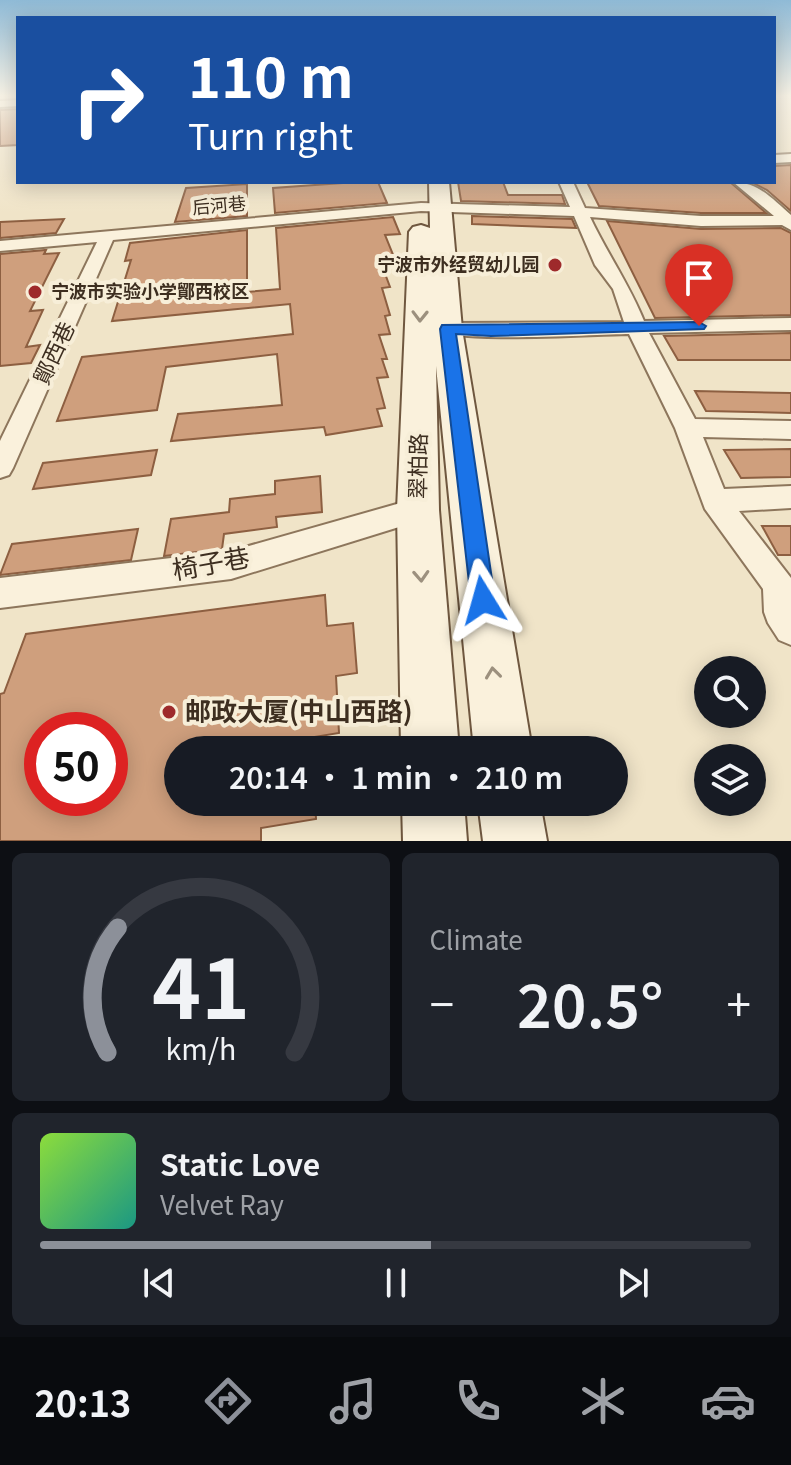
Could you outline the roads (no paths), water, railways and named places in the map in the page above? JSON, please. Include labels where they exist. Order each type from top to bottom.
[{"type":"main road","name":"翠柏路","points":[[430,195],[501,736]]},
{"type":"main road","name":"翠柏路","points":[[429,736],[418,510],[430,195]]},
{"type":"main road","points":[[434,816],[435,841]]},
{"type":"main road","points":[[511,816],[515,841]]},
{"type":"street","points":[[567,184],[604,265],[622,289],[636,327],[687,428],[715,501],[778,584],[780,612],[791,628]]},
{"type":"street","points":[[743,184],[768,201],[789,222]]},
{"type":"street","name":"后河巷","points":[[0,246],[107,237],[430,195],[580,212],[701,221],[789,222]]},
{"type":"street","name":"鄮西巷","points":[[0,468],[107,237]]},
{"type":"street","points":[[447,329],[491,331],[791,324]]},
{"type":"street","points":[[687,428],[791,430]]},
{"type":"street","points":[[715,501],[791,497]]},
{"type":"street","name":"椅子巷","points":[[0,593],[231,565],[418,510]]},
{"type":"place","name":"宁波市外经贸幼儿园","points":[[555,265]]},
{"type":"place","name":"宁波市实验小学鄮西校区","points":[[35,292]]},
{"type":"place","name":"邮政大厦(中山西路)","points":[[169,712]]}]
